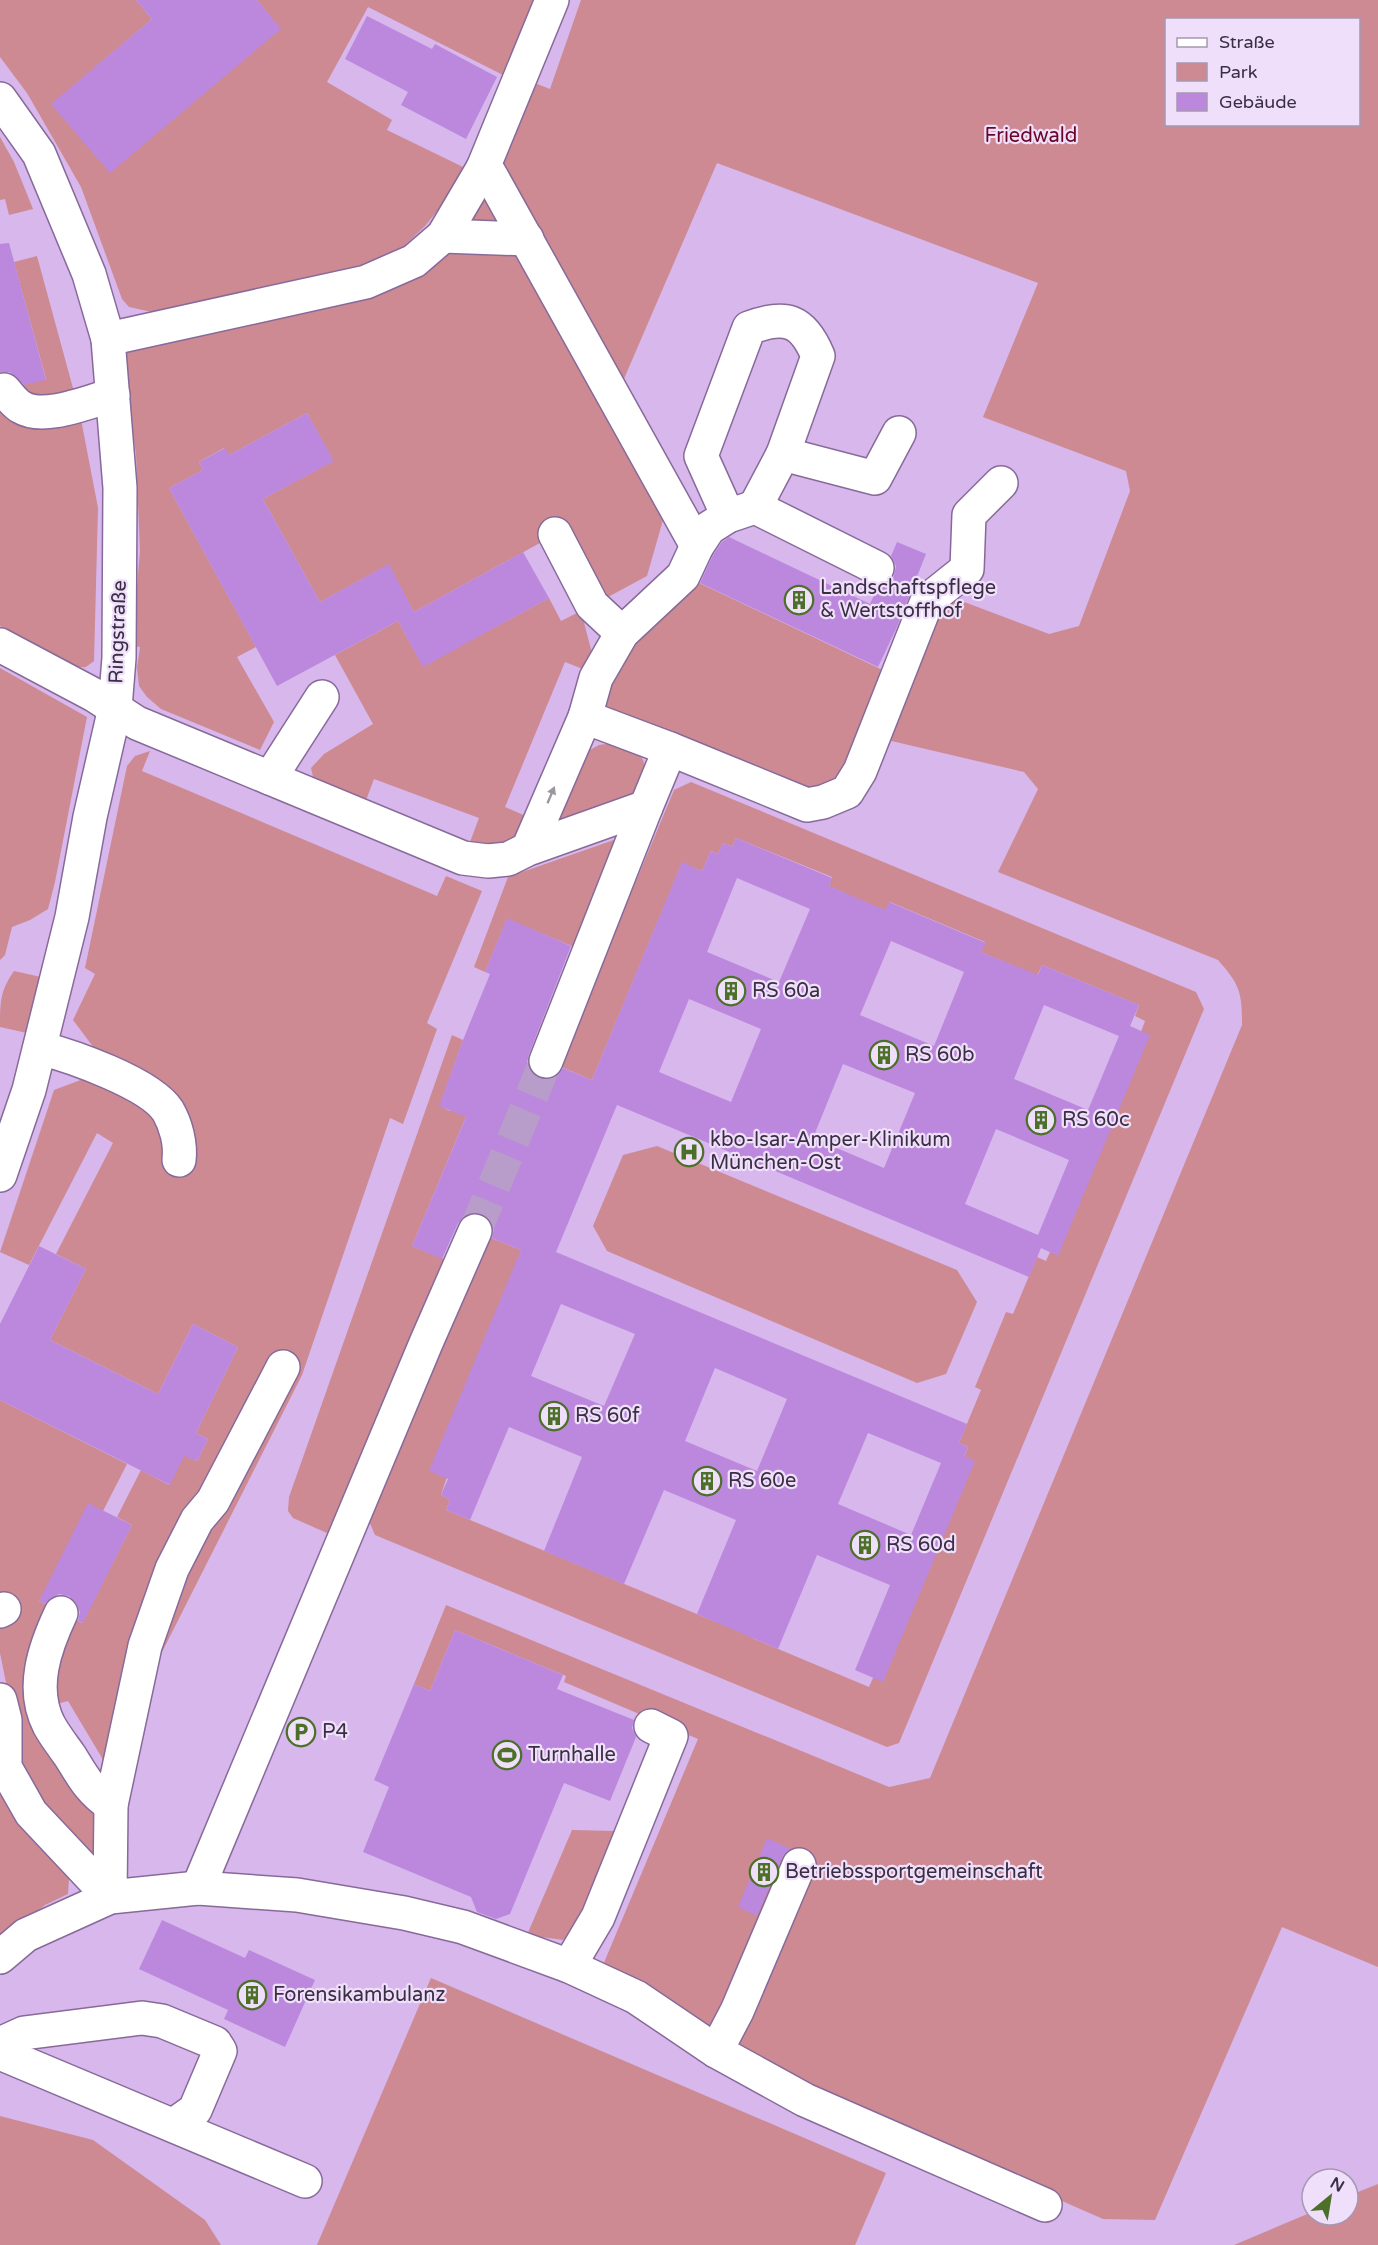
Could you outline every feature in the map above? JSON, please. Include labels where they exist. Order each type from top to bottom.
[{"type":"lane","points":[[108,339],[366,282],[414,261],[443,236],[483,168],[552,0]]},
{"type":"lane","name":"Ringstraße","points":[[0,99],[39,154],[89,274],[108,339],[120,488],[119,658],[115,708],[90,816],[72,917],[40,1048],[29,1090],[0,1175]]},
{"type":"lane","points":[[483,168],[490,174],[527,239],[697,546]]},
{"type":"lane","points":[[443,236],[527,239]]},
{"type":"lane","points":[[528,849],[585,717],[596,678],[622,633],[682,576],[709,528],[742,512],[783,454],[818,356],[810,336],[793,323],[771,320],[749,328],[701,456],[742,512],[878,568]]},
{"type":"lane","points":[[4,390],[19,406],[34,412],[51,413],[112,395]]},
{"type":"lane","points":[[783,454],[875,478],[898,433]]},
{"type":"lane","points":[[585,717],[807,805],[823,802],[847,792],[860,771],[927,602],[967,569],[969,515],[1001,483]]},
{"type":"lane","points":[[555,534],[592,605],[622,633]]},
{"type":"lane","points":[[0,645],[94,695],[136,723],[463,858],[488,861],[508,859],[528,849],[646,807]]},
{"type":"lane","points":[[270,778],[322,697]]},
{"type":"lane","points":[[546,1061],[670,749]]},
{"type":"lane","points":[[40,1048],[92,1065],[154,1097],[167,1110],[176,1129],[180,1150],[179,1160]]},
{"type":"lane","points":[[198,1888],[475,1231]]},
{"type":"lane","points":[[110,1897],[111,1805],[145,1646],[172,1569],[197,1520],[213,1501],[283,1367]]},
{"type":"lane","points":[[61,1613],[46,1646],[40,1679],[43,1708],[49,1724],[94,1793],[111,1805]]},
{"type":"lane","points":[[0,1700],[4,1720],[5,1767],[31,1813],[110,1897]]},
{"type":"lane","points":[[569,1966],[598,1917],[671,1736],[651,1726]]},
{"type":"lane","points":[[716,2051],[736,2011],[799,1865]]},
{"type":"lane","points":[[0,1956],[26,1935],[110,1897],[198,1888],[297,1895],[404,1913],[463,1927],[569,1966],[636,1997],[716,2051],[805,2100],[1046,2205]]},
{"type":"lane","points":[[0,2044],[24,2033],[142,2018],[162,2021],[215,2043],[220,2051],[195,2110],[174,2124]]},
{"type":"lane","points":[[0,2053],[174,2124],[305,2181]]},
{"type":"green space","points":[[0,0],[136,0],[152,19],[52,104],[280,29],[257,0],[560,0],[521,84],[368,7],[327,82],[392,120],[387,130],[463,167],[441,206],[425,226],[404,246],[370,263],[152,312],[129,307],[122,299],[81,187],[27,93],[0,57]]},
{"type":"green space","name":"Friedwald","points":[[581,0],[1378,0],[1378,1967],[1282,1927],[1155,2220],[1103,2219],[795,2084],[603,1965],[698,1739],[564,1682],[566,1676],[455,1630],[430,1691],[414,1684],[446,1605],[889,1787],[930,1778],[1242,1025],[1238,990],[1231,976],[1218,960],[998,872],[1038,789],[1024,772],[883,739],[941,607],[951,597],[1049,634],[1079,626],[1130,491],[1126,471],[983,417],[1038,283],[717,163],[620,388],[494,165],[532,82],[550,89]]},
{"type":"green space","points":[[0,137],[14,162],[33,209],[9,215],[5,199],[0,200]]},
{"type":"green space","points":[[483,185],[504,229],[461,224]]},
{"type":"green space","points":[[442,247],[523,254],[665,513],[647,576],[608,597],[569,527],[414,612],[388,565],[320,602],[263,499],[333,461],[307,413],[229,455],[224,448],[199,462],[203,470],[169,488],[256,647],[237,657],[274,722],[260,750],[161,709],[147,697],[139,686],[137,668],[140,647],[132,646],[140,551],[136,454],[119,346]]},
{"type":"green space","points":[[37,256],[80,414],[98,508],[94,661],[86,667],[68,664],[0,626],[0,391],[46,379],[14,262]]},
{"type":"green space","points":[[697,582],[889,673],[848,771],[831,786],[794,791],[608,711],[602,705],[626,647]]},
{"type":"green space","points":[[549,598],[561,621],[581,611],[594,661],[588,671],[565,662],[505,807],[528,817],[520,834],[507,845],[489,850],[470,842],[479,818],[374,779],[365,803],[314,781],[311,768],[324,754],[373,724],[335,655],[398,621],[423,666]]},
{"type":"green space","points":[[0,668],[87,717],[48,909],[12,927],[5,955],[0,960]]},
{"type":"green space","points":[[613,743],[633,750],[643,759],[645,773],[640,793],[552,832],[588,751],[599,745]]},
{"type":"green space","points":[[150,751],[142,771],[437,896],[446,876],[482,891],[427,1023],[437,1029],[403,1124],[390,1118],[302,1375],[158,1660],[111,1773],[68,1701],[35,1710],[53,1758],[101,1823],[94,1857],[59,1833],[23,1767],[0,1653],[0,1400],[127,1464],[103,1511],[39,1601],[82,1623],[132,1525],[117,1517],[141,1470],[169,1485],[184,1455],[197,1461],[208,1439],[196,1433],[238,1347],[193,1324],[158,1394],[50,1340],[86,1269],[56,1254],[113,1143],[97,1133],[29,1265],[0,1252],[54,1090],[86,1078],[97,1052],[73,1020],[95,974],[85,968],[127,766],[135,756]]},
{"type":"green space","points":[[691,782],[1196,992],[1204,1009],[899,1743],[887,1747],[375,1535],[369,1521],[489,1237],[521,1250],[441,1495],[450,1500],[446,1510],[716,1622],[756,1628],[752,1638],[869,1687],[968,1447],[959,1443],[981,1390],[975,1387],[1006,1312],[1013,1314],[1037,1257],[1046,1261],[1050,1252],[1058,1255],[1145,1021],[1135,1016],[1139,1005],[1042,965],[1037,976],[981,952],[985,942],[890,902],[885,912],[829,886],[832,877],[736,838],[732,847],[723,843],[718,854],[711,851],[702,871],[682,863],[592,1080],[559,1066],[674,790]]},
{"type":"green space","points":[[628,835],[579,949],[507,919],[485,972],[474,967],[508,877]]},
{"type":"green space","points":[[14,971],[41,977],[27,1033],[0,1027],[2,997]]},
{"type":"green space","points":[[452,1035],[463,1040],[441,1102],[442,1107],[450,1111],[454,1107],[490,1059],[412,1246],[449,1261],[336,1537],[293,1518],[288,1511],[289,1497]]},
{"type":"green space","points":[[657,1146],[957,1270],[977,1302],[946,1374],[917,1383],[607,1251],[593,1226],[623,1155]]},
{"type":"green space","points":[[0,1795],[22,1816],[65,1868],[69,1879],[68,1894],[45,1905],[0,1940]]},
{"type":"green space","points":[[572,1830],[616,1831],[581,1920],[563,1940],[527,1935]]},
{"type":"green space","points":[[431,1978],[886,2173],[855,2245],[317,2245]]},
{"type":"green space","points":[[0,2116],[93,2140],[205,2220],[221,2245],[0,2245]]},
{"type":"green space","points":[[1378,2184],[1378,2245],[1234,2245],[1300,2217],[1300,2227],[1360,2227],[1360,2191]]},
{"type":"building","points":[[136,0],[257,0],[281,29],[110,173],[51,104],[152,19]]},
{"type":"building","points":[[367,16],[432,49],[435,44],[497,77],[466,139],[401,105],[408,92],[345,59]]},
{"type":"building","points":[[9,243],[46,380],[24,385],[10,372],[0,372],[0,244]]},
{"type":"building","points":[[307,413],[334,461],[263,499],[320,602],[389,564],[414,612],[523,552],[549,598],[423,667],[398,621],[277,686],[169,488],[203,470],[199,462],[225,448],[229,455]]},
{"type":"building","name":"Landschaftspflege & Wertstoffhof","points":[[729,537],[870,604],[878,587],[888,583],[894,576],[896,566],[891,556],[897,542],[926,554],[878,667],[700,583],[713,555],[722,542]]},
{"type":"building","points":[[736,838],[832,878],[829,886],[885,910],[889,902],[986,943],[981,952],[1038,975],[1042,965],[1139,1005],[1130,1026],[1150,1035],[1058,1256],[1041,1248],[1029,1277],[617,1105],[556,1252],[967,1424],[959,1443],[968,1447],[964,1456],[975,1461],[883,1682],[855,1670],[890,1585],[817,1555],[778,1649],[697,1614],[736,1520],[664,1490],[624,1584],[544,1551],[582,1457],[509,1427],[470,1520],[446,1510],[450,1500],[441,1495],[448,1479],[429,1471],[521,1250],[492,1238],[494,1228],[490,1220],[483,1214],[474,1212],[464,1216],[458,1223],[442,1259],[412,1246],[466,1117],[439,1106],[490,974],[485,972],[507,918],[571,946],[529,1054],[527,1063],[531,1072],[539,1078],[548,1080],[557,1076],[563,1068],[592,1080],[682,862],[702,871],[711,851],[718,854],[723,843],[732,847]],"holes":[[[737,878],[810,909],[779,982],[707,952]],[[891,941],[964,972],[934,1046],[860,1015]],[[689,999],[761,1029],[731,1102],[659,1072]],[[1044,1005],[1119,1036],[1088,1110],[1014,1079]],[[843,1064],[915,1093],[884,1168],[813,1138]],[[996,1129],[1069,1160],[1038,1235],[965,1204]],[[561,1304],[635,1334],[604,1406],[531,1376]],[[715,1368],[787,1399],[757,1471],[685,1441]],[[868,1433],[941,1463],[911,1535],[838,1504]]]},
{"type":"building","points":[[39,1246],[86,1269],[50,1340],[158,1394],[193,1324],[238,1347],[196,1433],[208,1439],[197,1461],[184,1456],[170,1485],[0,1400],[0,1324]]},
{"type":"building","points":[[88,1503],[132,1525],[83,1623],[78,1621],[80,1612],[76,1603],[69,1596],[59,1594],[45,1604],[39,1601]]},
{"type":"building","name":"Turnhalle","points":[[455,1630],[563,1675],[557,1689],[634,1720],[632,1728],[636,1737],[610,1801],[564,1783],[510,1914],[496,1919],[477,1912],[471,1897],[363,1852],[389,1787],[374,1780],[414,1684],[430,1691]]},
{"type":"building","name":"Betriebssportgemeinschaft","points":[[767,1838],[791,1849],[782,1858],[757,1916],[738,1907]]},
{"type":"building","name":"Forensikambulanz","points":[[162,1920],[245,1958],[249,1950],[315,1980],[285,2047],[224,2019],[228,2010],[139,1969]]},
{"type":"tunnel","points":[[475,1231],[546,1061]]},
{"type":"place","name":"Landschaftspflege & Wertstoffhof","points":[[799,600]]},
{"type":"place","name":"RS 60a","points":[[731,991]]},
{"type":"place","name":"RS 60b","points":[[884,1055]]},
{"type":"place","name":"RS 60c","points":[[1041,1120]]},
{"type":"place","name":"kbo-Isar-Amper-Klinikum München-Ost","points":[[689,1152]]},
{"type":"place","name":"RS 60f","points":[[554,1416]]},
{"type":"place","name":"RS 60e","points":[[707,1481]]},
{"type":"place","name":"RS 60d","points":[[865,1545]]},
{"type":"place","name":"P4","points":[[301,1732]]},
{"type":"place","name":"Turnhalle","points":[[507,1755]]},
{"type":"place","name":"Betriebssportgemeinschaft","points":[[764,1872]]},
{"type":"place","name":"Forensikambulanz","points":[[252,1995]]}]
